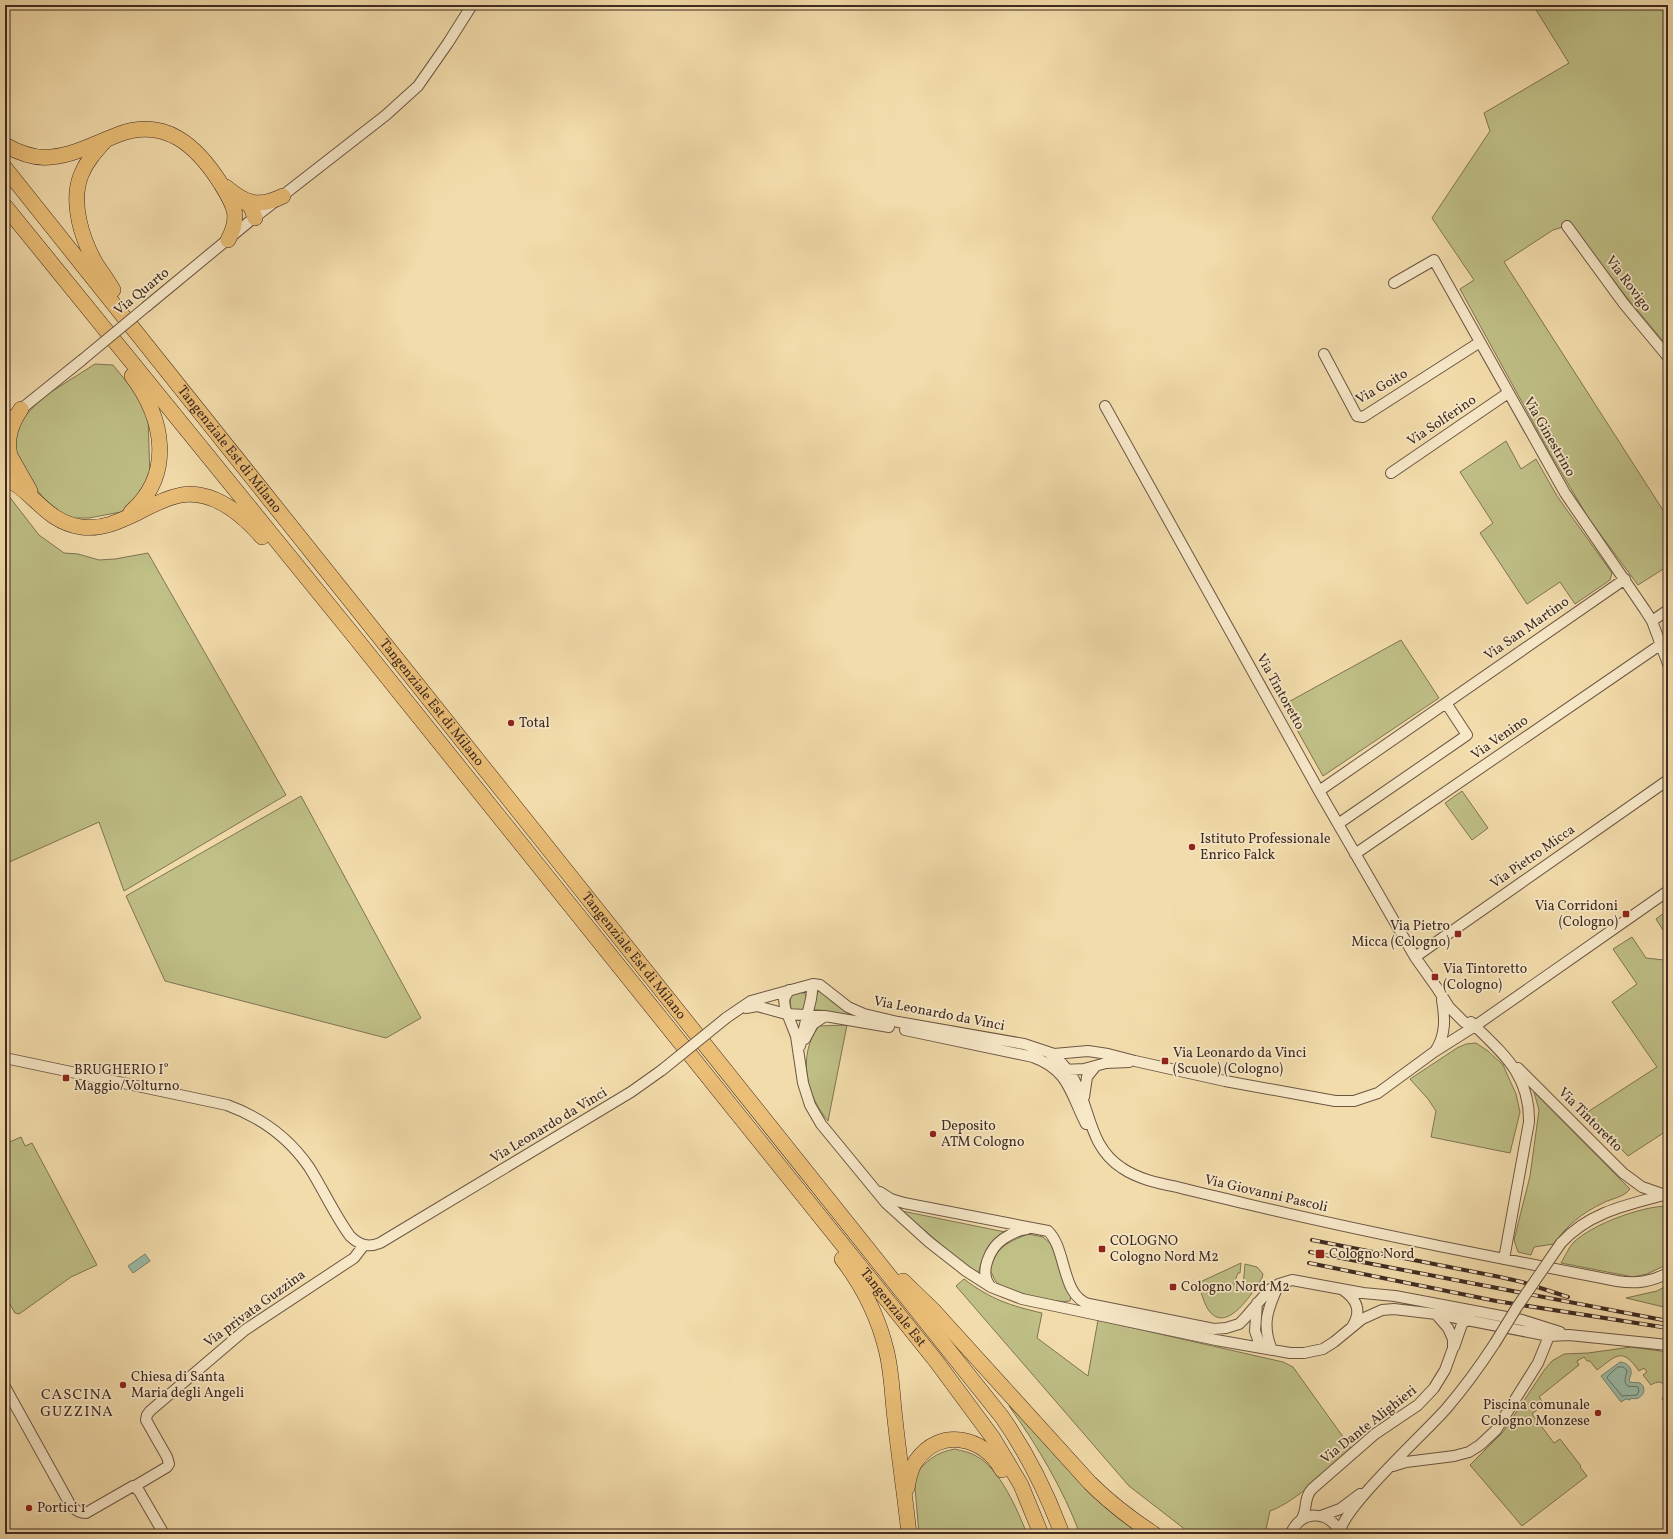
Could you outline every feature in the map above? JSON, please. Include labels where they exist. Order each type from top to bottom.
[{"type":"highway","points":[[5,145],[27,154],[51,157],[73,152],[123,133],[137,130],[153,130],[172,134],[186,142],[195,150],[238,205],[251,207],[253,220]]},
{"type":"highway","points":[[108,139],[92,156],[81,175],[77,193],[78,211],[83,233],[91,255],[113,288],[139,336]]},
{"type":"highway","name":"Tangenziale Est di Milano","points":[[5,168],[630,950],[857,1237]]},
{"type":"highway","points":[[238,205],[252,202],[263,203],[283,196]]},
{"type":"highway","points":[[228,240],[235,225],[238,205]]},
{"type":"highway","points":[[7,209],[134,379],[143,392],[152,412],[158,430],[160,449],[158,473],[146,495],[135,508],[119,522]]},
{"type":"highway","name":"Tangenziale Est di Milano","points":[[7,209],[350,631],[722,1095]]},
{"type":"highway","points":[[21,409],[10,428],[8,452],[36,503]]},
{"type":"highway","points":[[5,478],[16,484],[36,503],[56,517],[77,526],[99,527],[119,522],[150,506],[179,496],[196,495],[221,502],[235,510],[247,521],[296,577],[350,631]]},
{"type":"highway","points":[[722,1095],[803,1209],[849,1269],[864,1292],[877,1320],[886,1349],[891,1378],[909,1534]]},
{"type":"highway","name":"Tangenziale Est","points":[[722,1095],[936,1361],[993,1438],[1021,1485],[1041,1534]]},
{"type":"highway","points":[[857,1237],[934,1311],[1090,1483],[1110,1503],[1154,1534]]},
{"type":"highway","name":"Tangenziale Est","points":[[857,1237],[1012,1432],[1042,1485],[1062,1534]]},
{"type":"highway","points":[[905,1496],[910,1472],[916,1460],[930,1447],[943,1441],[959,1439],[970,1441],[983,1447],[999,1464],[1022,1509],[1032,1534]]},
{"type":"street","name":"Via Quarto","points":[[5,422],[228,240],[386,115],[418,86],[472,5]]},
{"type":"street","name":"Via Rovigo","points":[[1568,226],[1624,304],[1668,357]]},
{"type":"street","name":"Via Ginestrino","points":[[1394,283],[1434,260],[1565,493],[1625,579],[1652,621],[1668,664]]},
{"type":"street","name":"Via Goito","points":[[1324,354],[1357,416],[1363,417],[1480,342]]},
{"type":"street","name":"Via Solferino","points":[[1391,473],[1508,393]]},
{"type":"street","name":"Via Tintoretto","points":[[1106,406],[1318,791],[1415,957],[1440,992],[1623,1173],[1642,1187],[1667,1197]]},
{"type":"street","name":"Via San Martino","points":[[1318,791],[1625,579]]},
{"type":"street","points":[[1652,621],[1668,610]]},
{"type":"street","name":"Via Venino","points":[[1356,854],[1660,644]]},
{"type":"street","points":[[1338,824],[1467,735],[1446,703]]},
{"type":"street","name":"Via Pietro Micca","points":[[1415,957],[1668,780]]},
{"type":"street","name":"Via Leonardo da Vinci","points":[[364,1245],[373,1246],[385,1240],[631,1092],[662,1070],[736,1010],[751,1002],[789,990],[813,984],[820,985],[848,1007],[864,1014],[898,1022],[1024,1044],[1049,1053],[1058,1054],[1088,1051],[1108,1054],[1225,1081],[1346,1102],[1364,1099],[1378,1093],[1434,1052],[1475,1026],[1668,891]]},
{"type":"street","points":[[799,1052],[813,984]]},
{"type":"street","points":[[789,990],[784,999],[786,1014],[796,1036],[803,1083],[810,1105],[822,1124],[886,1203],[929,1242],[966,1271],[991,1287],[1022,1299],[1071,1310],[1261,1348],[1295,1353],[1317,1351],[1332,1344],[1353,1325],[1368,1316],[1388,1309],[1436,1314],[1465,1321],[1569,1335],[1668,1345]]},
{"type":"street","name":"Via Tintoretto","points":[[1434,1052],[1442,1040],[1444,1027],[1445,1016],[1440,992]]},
{"type":"street","name":"Via Leonardo da Vinci","points":[[736,1010],[757,1006],[786,1014],[826,1016],[873,1023],[1033,1057],[1055,1068],[1063,1076],[1095,1141],[1109,1158]]},
{"type":"street","points":[[799,1052],[813,1024],[826,1016]]},
{"type":"street","points":[[1067,1069],[1070,1058],[1077,1052]]},
{"type":"street","name":"Via Giovanni Pascoli","points":[[1049,1053],[1067,1069],[1076,1081],[1096,1139],[1109,1158],[1121,1168],[1147,1180],[1311,1219],[1504,1259],[1625,1282],[1646,1282],[1668,1273]]},
{"type":"street","name":"Via Tintoretto","points":[[1503,1053],[1515,1068],[1523,1084],[1529,1114],[1504,1259]]},
{"type":"street","points":[[5,1058],[227,1104],[252,1116],[271,1127],[293,1146],[309,1168],[347,1232],[356,1241],[364,1245]]},
{"type":"street","name":"Via Leonardo da Vinci","points":[[1055,1068],[1067,1069],[1095,1067],[1106,1064],[1134,1061]]},
{"type":"street","points":[[1084,1101],[1088,1074],[1095,1067]]},
{"type":"street","name":"Via Leonardo da Vinci","points":[[1067,1069],[1067,1083]]},
{"type":"street","points":[[870,1184],[886,1196],[904,1203],[1011,1224],[1045,1229],[1054,1239],[1074,1293],[1087,1304],[1220,1329],[1230,1328],[1240,1323],[1267,1291],[1288,1280],[1296,1280],[1343,1290],[1395,1296],[1522,1320],[1546,1332]]},
{"type":"street","points":[[1301,1520],[1311,1516],[1321,1516],[1340,1509],[1390,1468],[1452,1402],[1483,1362],[1517,1307],[1561,1243],[1573,1230],[1615,1208],[1645,1200],[1667,1197]]},
{"type":"street","points":[[991,1287],[986,1279],[986,1266],[998,1243],[1020,1230],[1045,1229]]},
{"type":"street","name":"Via privata Guzzina","points":[[135,1486],[167,1468],[169,1464],[167,1457],[146,1420],[150,1411],[245,1330],[354,1258],[364,1245]]},
{"type":"street","points":[[1272,1350],[1267,1335],[1266,1325],[1269,1308],[1279,1284]]},
{"type":"street","points":[[1343,1290],[1349,1294],[1356,1304],[1358,1314],[1353,1325]]},
{"type":"street","points":[[1257,1303],[1256,1331],[1261,1348]]},
{"type":"street","points":[[1465,1321],[1480,1312]]},
{"type":"street","points":[[1436,1314],[1448,1328],[1453,1339],[1453,1348]]},
{"type":"street","name":"Via Dante Alighieri","points":[[1291,1534],[1295,1525],[1304,1515],[1308,1494],[1312,1489],[1375,1434],[1425,1400],[1443,1374],[1460,1328],[1465,1321]]},
{"type":"street","points":[[1390,1468],[1406,1462],[1454,1456],[1469,1452],[1480,1445],[1496,1430],[1538,1363],[1546,1332]]},
{"type":"street","points":[[5,1387],[71,1506],[75,1510],[86,1513],[131,1486],[135,1486],[164,1534]]},
{"type":"street","points":[[1340,1534],[1341,1526],[1346,1517],[1378,1479]]},
{"type":"street","points":[[1321,1516],[1334,1522],[1340,1534]]},
{"type":"green space","points":[[1533,5],[1668,5],[1668,347],[1628,299],[1568,221],[1563,227],[1553,230],[1504,262],[1668,518],[1668,566],[1638,585],[1589,519],[1551,455],[1460,289],[1474,280],[1432,218],[1490,131],[1484,113],[1569,63]]},
{"type":"green space","points":[[95,364],[113,365],[131,387],[148,415],[150,479],[136,500],[121,512],[89,518],[74,518],[61,513],[46,501],[32,484],[17,458],[13,438],[23,418],[43,397]]},
{"type":"green space","points":[[1506,441],[1521,469],[1536,459],[1557,496],[1612,573],[1610,580],[1575,604],[1560,582],[1527,604],[1480,533],[1493,523],[1460,472]]},
{"type":"green space","points":[[5,495],[8,495],[39,535],[64,553],[78,554],[99,560],[115,559],[148,553],[286,795],[124,891],[99,822],[5,864]]},
{"type":"green space","points":[[1401,640],[1439,698],[1323,776],[1283,705]]},
{"type":"green space","points":[[1462,791],[1488,828],[1472,840],[1445,803]]},
{"type":"green space","points":[[301,796],[421,1018],[386,1038],[165,981],[126,896]]},
{"type":"green space","points":[[1668,910],[1668,938],[1656,919]]},
{"type":"green space","points":[[1632,937],[1646,958],[1664,960],[1668,966],[1668,1130],[1628,1156],[1586,1113],[1657,1067],[1612,1002],[1637,984],[1613,949]]},
{"type":"green space","points":[[819,989],[833,1003],[852,1013],[851,1016],[811,1010]]},
{"type":"green space","points":[[794,992],[804,993],[808,999],[803,1010],[791,1010],[790,997]]},
{"type":"green space","points":[[847,1025],[828,1121],[820,1111],[810,1087],[806,1062],[808,1049],[812,1037],[819,1026]]},
{"type":"green space","points":[[1476,1043],[1488,1051],[1503,1065],[1516,1094],[1520,1112],[1510,1153],[1431,1137],[1436,1111],[1428,1099],[1410,1079],[1457,1048],[1466,1044]]},
{"type":"green space","points":[[1534,1092],[1630,1189],[1621,1196],[1603,1203],[1582,1215],[1564,1231],[1554,1244],[1534,1247],[1531,1255],[1518,1252],[1514,1240],[1530,1176],[1539,1110]]},
{"type":"green space","points":[[21,1137],[25,1146],[32,1143],[97,1265],[71,1277],[19,1314],[15,1313],[5,1296],[5,1144]]},
{"type":"green space","points":[[1668,1206],[1668,1261],[1664,1266],[1647,1274],[1633,1277],[1561,1263],[1574,1242],[1582,1235],[1593,1229],[1618,1217],[1645,1209]]},
{"type":"green space","points":[[902,1211],[1005,1232],[987,1251],[979,1269],[978,1276]]},
{"type":"green space","points":[[1028,1234],[1043,1237],[1054,1247],[1071,1293],[1070,1301],[1043,1299],[1020,1293],[1001,1286],[996,1282],[990,1270],[995,1256],[1008,1243]]},
{"type":"green space","points":[[1241,1263],[1240,1273],[1238,1273],[1234,1283],[1236,1286],[1243,1287],[1245,1264],[1257,1267],[1263,1274],[1262,1278],[1253,1292],[1239,1308],[1224,1318],[1217,1317],[1210,1312],[1204,1302],[1198,1283]]},
{"type":"green space","points":[[964,1279],[983,1292],[1001,1301],[1020,1308],[1042,1313],[1037,1338],[1088,1376],[1098,1320],[1283,1362],[1293,1367],[1351,1448],[1302,1492],[1281,1506],[1270,1511],[1265,1534],[1191,1534],[1129,1486],[956,1286]]},
{"type":"green space","points":[[1668,1285],[1668,1308],[1626,1298],[1657,1291]]},
{"type":"green space","points":[[1631,1347],[1668,1352],[1668,1404],[1667,1405],[1662,1399],[1666,1394],[1666,1387],[1660,1382],[1651,1385],[1643,1375],[1647,1372],[1644,1368],[1639,1371],[1633,1363],[1624,1356],[1615,1357],[1597,1370],[1590,1361],[1587,1361],[1584,1357],[1577,1361],[1579,1365],[1539,1397],[1544,1404],[1532,1414],[1554,1443],[1560,1439],[1587,1476],[1522,1526],[1470,1465],[1503,1432],[1545,1369],[1552,1361],[1564,1354],[1588,1353]]},
{"type":"green space","points":[[1009,1406],[1053,1450],[1110,1511],[1120,1520],[1141,1534],[1080,1534],[1066,1500],[1049,1468],[1030,1436]]},
{"type":"green space","points":[[955,1449],[974,1455],[984,1462],[1000,1479],[1013,1502],[1027,1534],[919,1534],[914,1476],[932,1458],[942,1452]]},
{"type":"water","points":[[145,1254],[150,1261],[133,1273],[128,1266]]},
{"type":"water","points":[[1620,1362],[1629,1366],[1631,1370],[1629,1379],[1630,1382],[1640,1383],[1643,1386],[1644,1391],[1641,1397],[1635,1399],[1631,1398],[1630,1400],[1626,1399],[1621,1402],[1601,1376]]},
{"type":"railway","points":[[1312,1240],[1500,1277],[1522,1282],[1568,1297]]},
{"type":"railway","points":[[1310,1252],[1668,1321]]},
{"type":"railway","points":[[1309,1263],[1496,1301],[1668,1328]]},
{"type":"place","name":"Total","points":[[511,723]]},
{"type":"place","name":"Istituto Professionale Enrico Falck","points":[[1192,847]]},
{"type":"place","name":"Via Corridoni (Cologno)","points":[[1626,914]]},
{"type":"place","name":"Via Pietro Micca (Cologno)","points":[[1458,934]]},
{"type":"place","name":"Via Tintoretto (Cologno)","points":[[1435,977]]},
{"type":"place","name":"Via Leonardo da Vinci (Scuole) (Cologno)","points":[[1165,1061]]},
{"type":"place","name":"BRUGHERIO I° Maggio/Volturno","points":[[66,1078]]},
{"type":"place","name":"Deposito ATM Cologno","points":[[933,1134]]},
{"type":"place","name":"COLOGNO Cologno Nord M2","points":[[1102,1249]]},
{"type":"place","name":"Cologno Nord","points":[[1320,1254]]},
{"type":"place","name":"Cologno Nord M2","points":[[1173,1287]]},
{"type":"place","name":"Chiesa di Santa Maria degli Angeli","points":[[123,1385]]},
{"type":"place","name":"Piscina comunale Cologno Monzese","points":[[1598,1413]]},
{"type":"place","name":"Portici 1","points":[[29,1508]]},
{"type":"district","name":"CASCINA GUZZINA","points":[[77,1404]]}]
